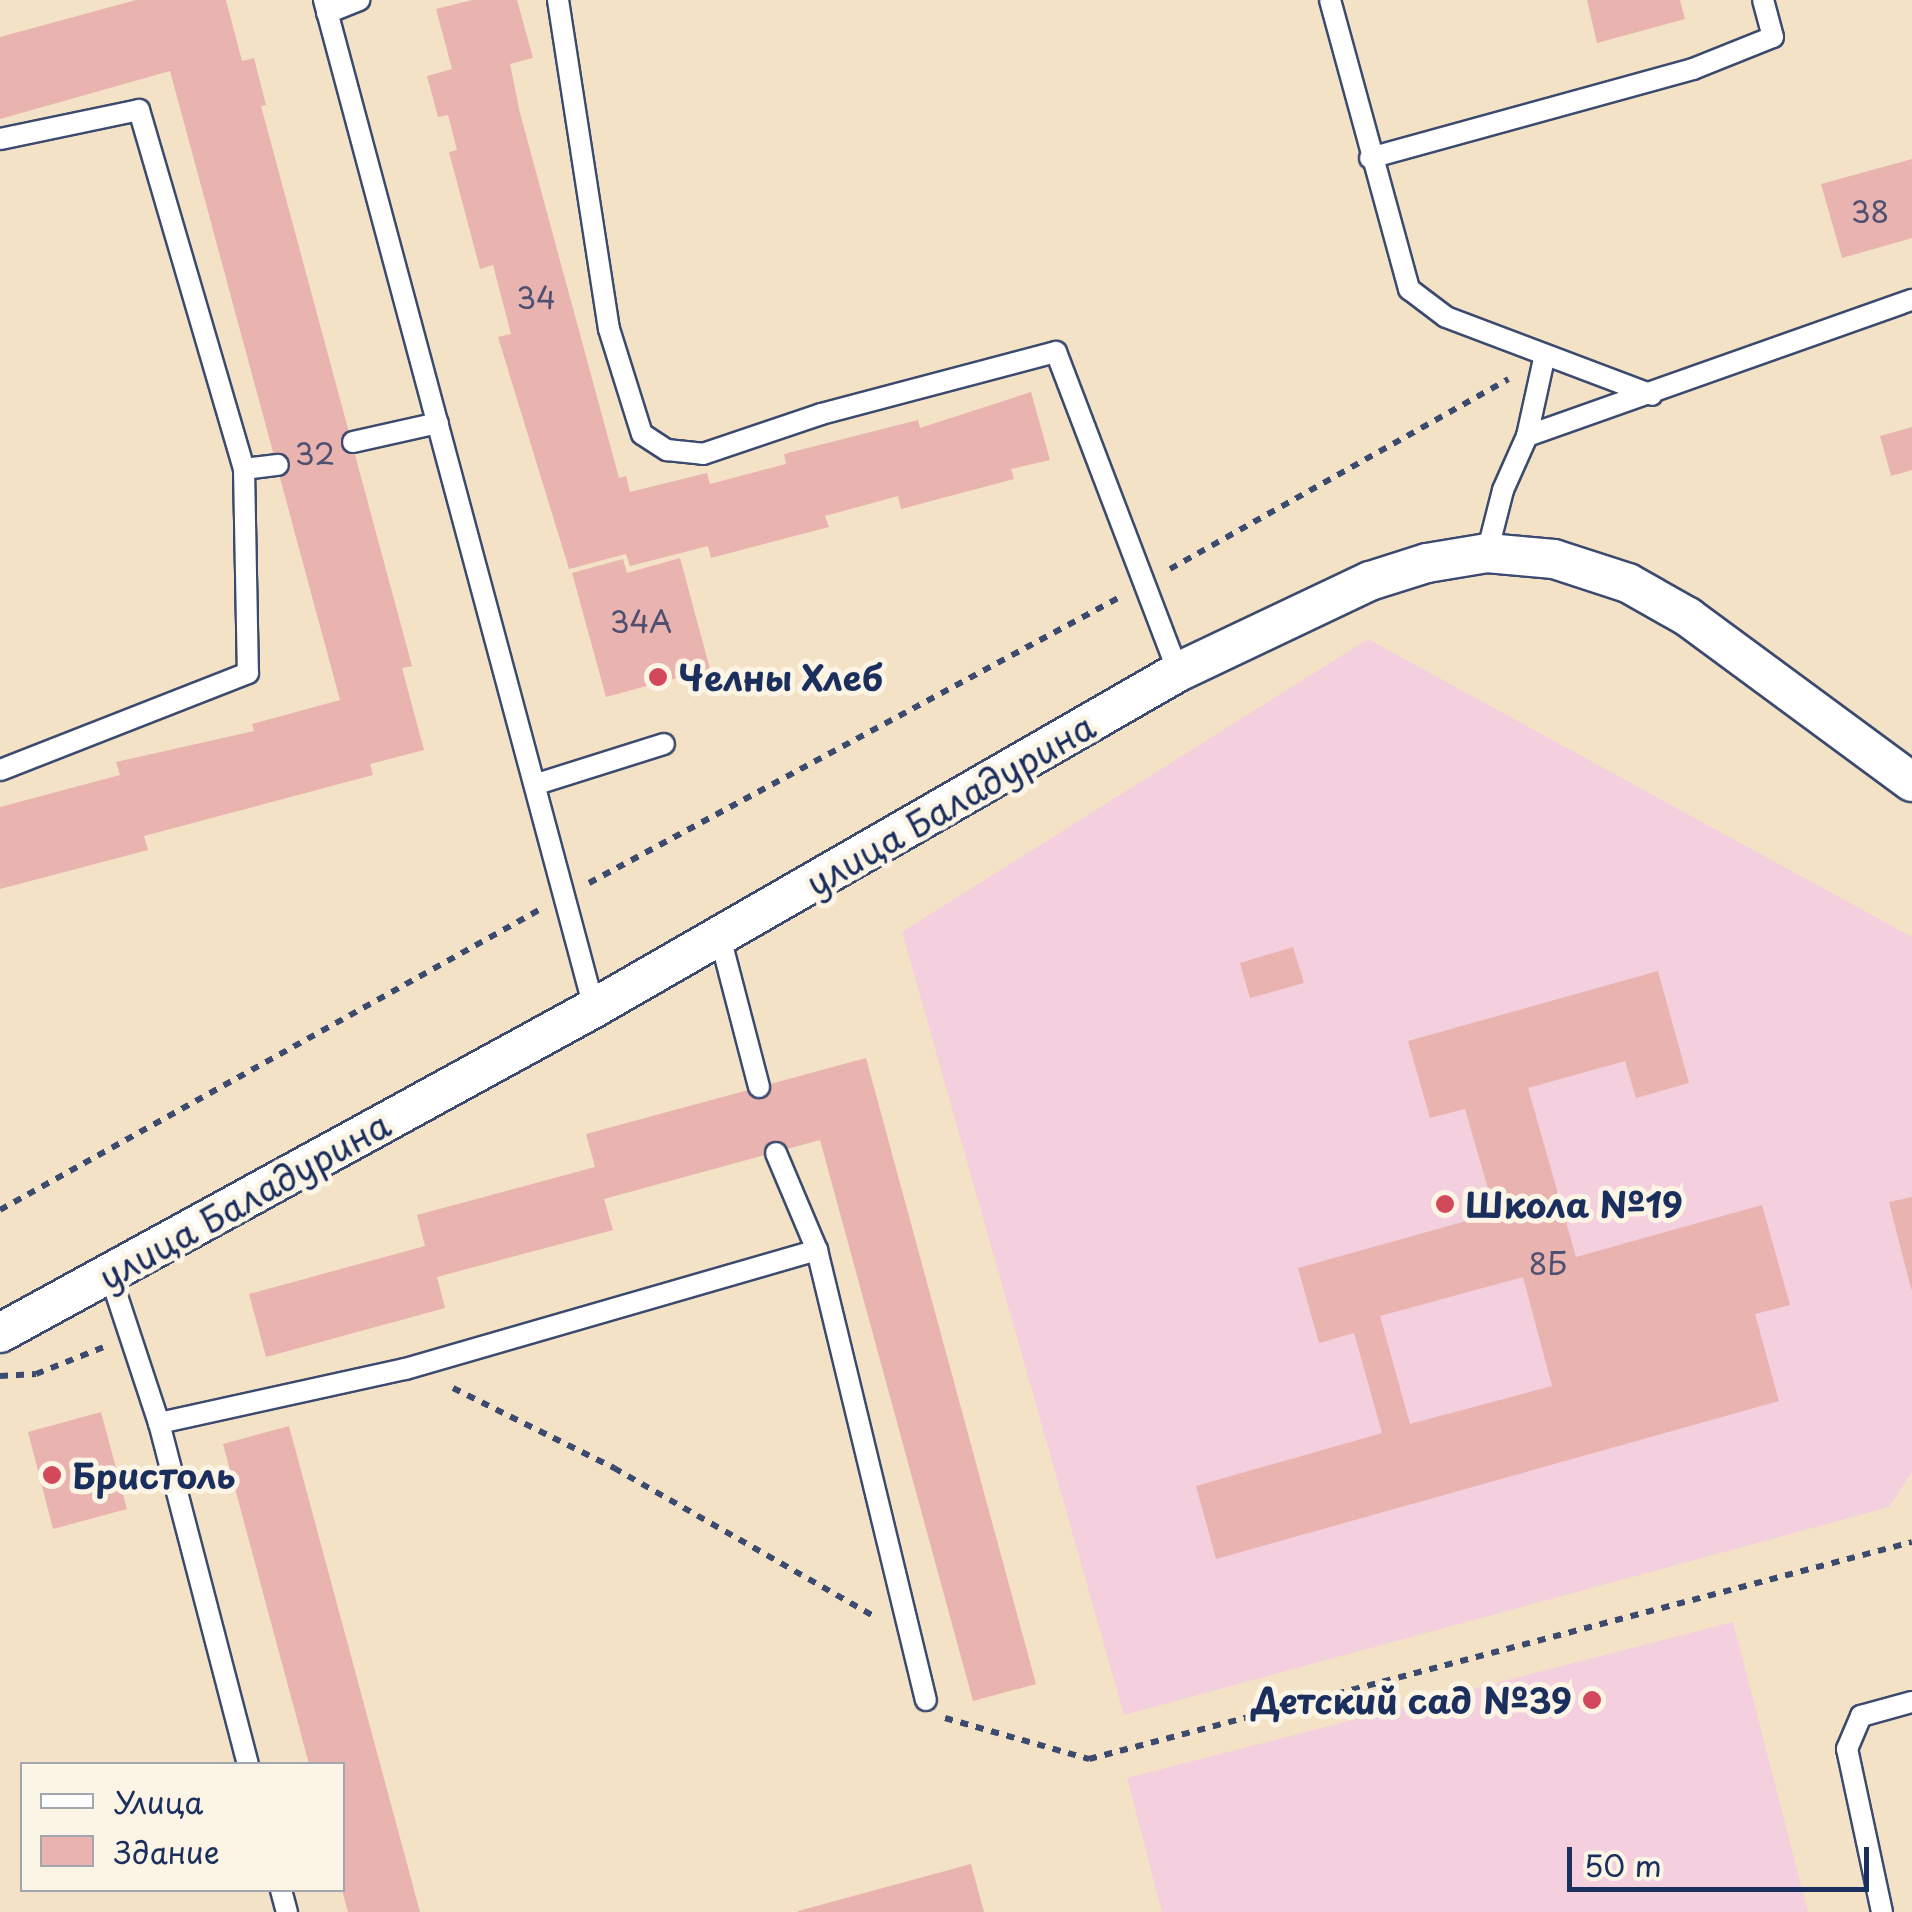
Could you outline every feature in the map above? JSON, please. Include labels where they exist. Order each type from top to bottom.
[{"type":"street","name":"улица Баладурина","points":[[0,1334],[594,1008],[1178,672],[1370,580],[1487,553],[1554,559],[1628,583],[1688,617],[1912,782]]},
{"type":"lane","points":[[360,0],[326,6],[594,1008]]},
{"type":"lane","points":[[558,0],[609,329],[642,434],[668,450],[704,454],[821,414],[1056,352],[1178,672]]},
{"type":"lane","points":[[1330,0],[1370,158],[1410,290],[1446,318],[1544,359],[1652,396]]},
{"type":"lane","points":[[1370,158],[1693,69],[1773,37],[1762,0]]},
{"type":"lane","points":[[0,139],[139,110],[244,469],[248,673],[0,770]]},
{"type":"lane","points":[[1528,436],[1652,396],[1912,300]]},
{"type":"lane","points":[[1487,553],[1503,490],[1528,436],[1544,359]]},
{"type":"lane","points":[[353,442],[438,423]]},
{"type":"lane","points":[[244,469],[278,464]]},
{"type":"lane","points":[[537,784],[664,744]]},
{"type":"lane","points":[[720,937],[759,1087]]},
{"type":"lane","points":[[776,1153],[817,1250],[926,1700]]},
{"type":"lane","points":[[158,1423],[405,1369],[817,1250]]},
{"type":"lane","points":[[110,1275],[158,1423],[247,1762]]},
{"type":"lane","points":[[1882,1912],[1847,1750],[1861,1716],[1912,1702]]},
{"type":"path","points":[[0,1210],[566,896],[1144,584],[1544,359]]},
{"type":"shaded area","name":"Школа №19","points":[[1368,639],[1912,937],[1912,1472],[1889,1507],[1124,1715],[902,932]]},
{"type":"shaded area","name":"Детский сад №39","points":[[1733,1622],[1808,1912],[1162,1912],[1127,1778]]},
{"type":"building","points":[[136,0],[226,0],[242,61],[254,58],[266,105],[261,106],[412,666],[402,668],[424,750],[370,764],[373,775],[144,836],[148,850],[0,889],[0,807],[120,775],[116,762],[254,731],[252,724],[340,700],[170,71],[0,119],[0,37]]},
{"type":"building","points":[[472,0],[517,0],[533,58],[510,64],[520,113],[619,478],[626,476],[630,492],[707,473],[710,484],[786,464],[784,454],[918,420],[920,428],[1031,392],[1050,460],[1011,469],[1014,479],[901,509],[898,496],[825,516],[829,527],[711,558],[708,546],[630,566],[626,554],[569,569],[498,337],[511,334],[493,265],[480,269],[449,152],[457,150],[448,115],[438,117],[427,76],[452,69],[436,9]]},
{"type":"building","points":[[1587,0],[1680,0],[1685,19],[1597,43]]},
{"type":"building","points":[[1912,159],[1912,238],[1842,258],[1821,184]]},
{"type":"building","points":[[1912,427],[1912,470],[1891,476],[1880,436]]},
{"type":"building","points":[[680,558],[710,669],[606,697],[572,573],[623,559],[627,573]]},
{"type":"building","points":[[1293,947],[1304,983],[1250,998],[1240,963]]},
{"type":"building","points":[[1658,971],[1689,1083],[1636,1098],[1625,1061],[1528,1088],[1576,1257],[1762,1205],[1790,1305],[1755,1314],[1779,1401],[1216,1559],[1196,1486],[1382,1433],[1354,1333],[1319,1343],[1298,1268],[1495,1213],[1465,1109],[1430,1118],[1408,1041]],"holes":[[[1523,1277],[1552,1386],[1410,1424],[1380,1316]]]},
{"type":"building","points":[[866,1058],[1036,1684],[973,1701],[820,1140],[604,1199],[613,1230],[437,1277],[445,1308],[266,1357],[249,1294],[425,1246],[417,1215],[595,1167],[586,1134]]},
{"type":"building","points":[[1912,1197],[1912,1289],[1911,1289],[1889,1202]]},
{"type":"building","points":[[101,1412],[127,1509],[53,1529],[28,1432]]},
{"type":"building","points":[[289,1426],[420,1912],[348,1912],[343,1892],[345,1762],[308,1762],[223,1444]]},
{"type":"building","points":[[971,1864],[984,1912],[798,1912],[798,1911]]},
{"type":"place","name":"Челны Хлеб","points":[[658,677]]},
{"type":"place","name":"Школа №19","points":[[1445,1204]]},
{"type":"place","name":"Бристоль","points":[[52,1475]]},
{"type":"place","name":"Детский сад №39","points":[[1592,1700]]}]
